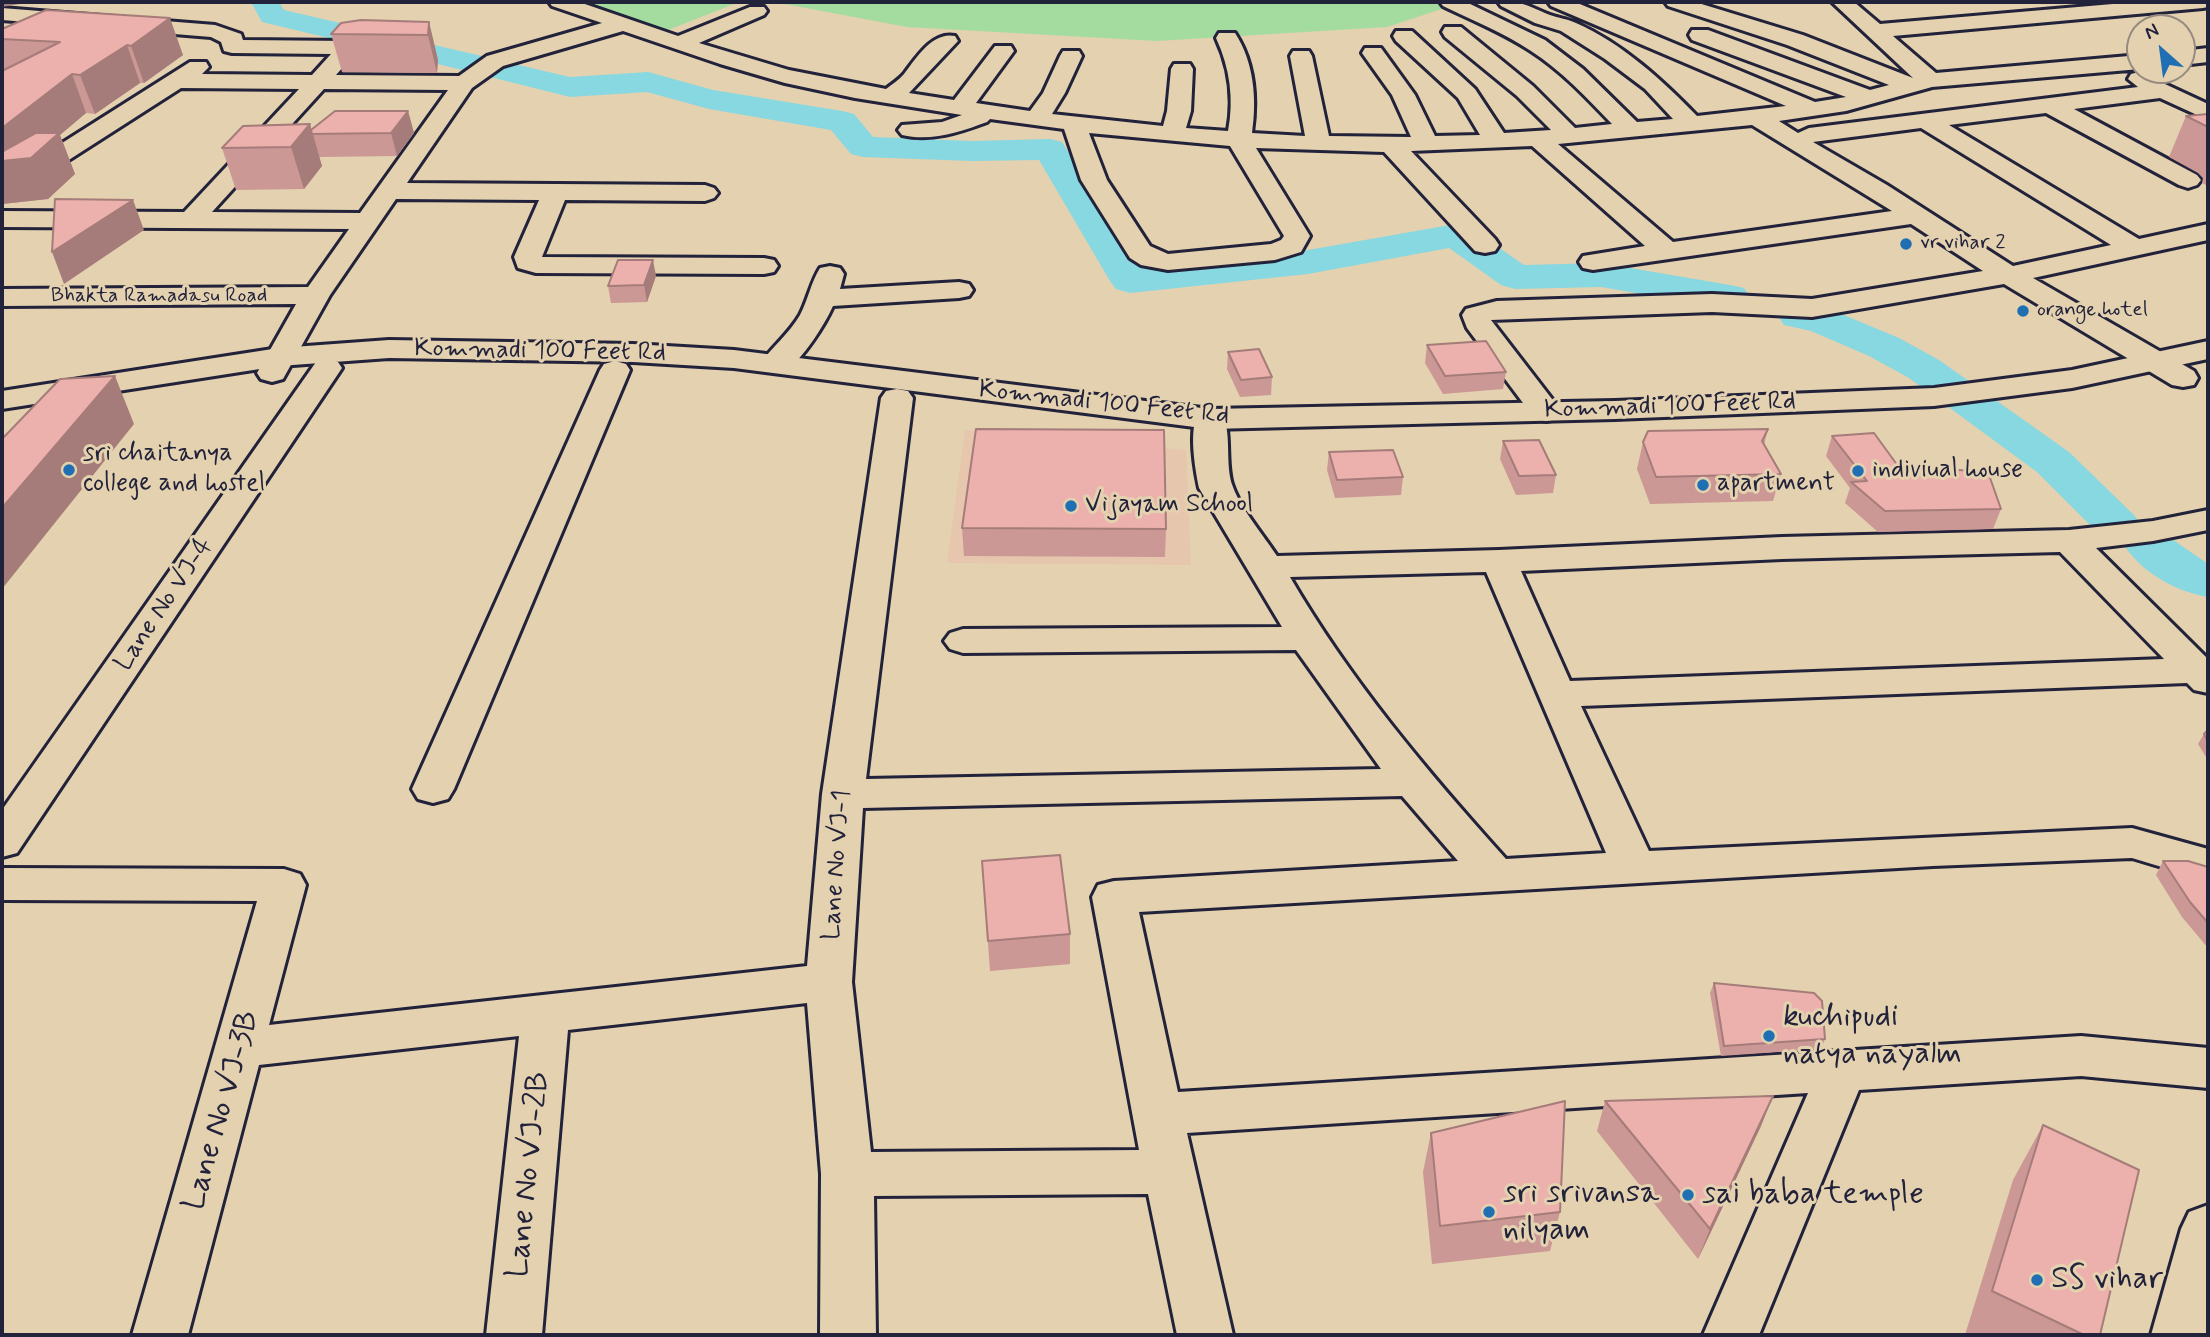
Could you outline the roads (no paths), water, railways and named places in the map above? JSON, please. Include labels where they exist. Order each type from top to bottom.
[{"type":"street","points":[[559,2],[626,23],[727,61],[845,90],[1074,124],[1319,144],[1497,142],[1756,118],[1816,111],[1922,83],[2126,64]]},
{"type":"street","points":[[1450,2],[1520,35],[1546,51],[1583,80],[1630,129]]},
{"type":"street","points":[[1508,2],[1542,19],[1568,27],[1614,54],[1653,84],[1691,124]]},
{"type":"street","points":[[1558,2],[1816,111]]},
{"type":"street","points":[[1609,2],[1647,16]]},
{"type":"street","points":[[1675,2],[1922,83]]},
{"type":"street","points":[[1842,2],[1874,31],[1922,83]]},
{"type":"street","points":[[1972,2],[2000,20]]},
{"type":"street","points":[[1874,31],[2203,2]]},
{"type":"street","points":[[680,43],[757,11]]},
{"type":"street","points":[[2,14],[107,17],[205,36],[231,45],[349,48],[191,220]]},
{"type":"street","points":[[2,19],[107,17]]},
{"type":"street","points":[[276,365],[316,295],[464,83],[495,61],[626,23]]},
{"type":"street","points":[[1684,29],[1871,98]]},
{"type":"street","points":[[1453,32],[1525,91],[1568,134]]},
{"type":"street","points":[[1404,36],[1467,94],[1497,142]]},
{"type":"street","points":[[1074,124],[1094,180],[1140,252],[1151,259],[1168,262],[1275,251],[1290,246],[1297,236],[1239,139],[1243,113],[1240,74],[1238,61],[1227,38]]},
{"type":"street","points":[[891,97],[917,74],[917,68],[947,41]]},
{"type":"street","points":[[2,192],[231,45]]},
{"type":"street","points":[[960,108],[1003,51]]},
{"type":"street","points":[[1373,53],[1403,95],[1426,144]]},
{"type":"street","points":[[1036,119],[1054,93],[1072,56]]},
{"type":"street","points":[[1301,56],[1319,144]]},
{"type":"street","points":[[2113,65],[2208,113]]},
{"type":"street","points":[[1172,133],[1179,111],[1182,69]]},
{"type":"street","points":[[177,81],[464,83]]},
{"type":"street","points":[[1789,138],[2163,91]]},
{"type":"street","points":[[2049,105],[2188,180]]},
{"type":"street","points":[[910,130],[957,126],[986,112]]},
{"type":"street","points":[[1756,118],[1916,215],[2007,275],[2183,371]]},
{"type":"street","points":[[1924,120],[2135,248]]},
{"type":"street","points":[[1537,138],[1668,251]]},
{"type":"street","points":[[1390,144],[1485,246]]},
{"type":"street","points":[[388,191],[705,192]]},
{"type":"street","points":[[555,192],[528,257],[528,261],[536,264],[764,266]]},
{"type":"street","points":[[1593,262],[1916,215]]},
{"type":"street","points":[[2,219],[368,221]]},
{"type":"street","points":[[1546,412],[1477,321],[1476,315],[1497,310],[1712,303],[1812,308],[2007,275],[2208,232]]},
{"type":"street","points":[[775,364],[815,319],[827,286],[959,290]]},
{"type":"street","name":"Bhakta Ramadasu Road","points":[[2,298],[316,295]]},
{"type":"street","name":"Kommadi 100 Feet Rd","points":[[2,400],[376,350],[450,349],[673,355],[775,364],[1211,428]]},
{"type":"street","points":[[1495,875],[1413,782],[1307,638],[1216,488],[1211,465],[1211,428],[1944,407],[2183,371],[2208,351]]},
{"type":"street","name":"Kommadi 100 Feet Rd","points":[[2,415],[276,365],[327,368],[404,366],[615,370],[746,378],[1136,431],[1546,412],[1944,407]]},
{"type":"street","name":"Lane No VJ-4","points":[[2,842],[327,368]]},
{"type":"street","points":[[433,789],[615,370]]},
{"type":"street","name":"Lane No VJ-1","points":[[848,1335],[846,1174],[829,982],[843,794],[897,398]]},
{"type":"street","points":[[1266,568],[1782,548],[2069,541],[2153,531],[2208,520]]},
{"type":"street","points":[[2069,541],[2203,675]]},
{"type":"street","points":[[1499,561],[1635,869]]},
{"type":"street","points":[[962,641],[1307,638]]},
{"type":"street","points":[[1556,694],[2203,675]]},
{"type":"street","points":[[843,794],[1413,782]]},
{"type":"street","points":[[1205,1335],[1114,897],[1933,850],[2133,843],[2208,865]]},
{"type":"street","name":"Lane No VJ-3B","points":[[2,884],[284,885],[160,1335]]},
{"type":"street","points":[[241,1048],[829,982]]},
{"type":"street","name":"Lane No VJ-2B","points":[[514,1335],[545,1014]]},
{"type":"street","points":[[1157,1114],[2081,1056],[2208,1068]]},
{"type":"street","points":[[1731,1335],[1842,1070]]},
{"type":"street","points":[[846,1174],[1169,1172]]},
{"type":"street","points":[[2179,1335],[2208,1229]]},
{"type":"waterway","points":[[265,2],[272,16],[475,64]]},
{"type":"waterway","points":[[497,69],[570,87],[648,82],[709,99],[842,121],[863,147],[972,151],[1050,149],[1130,281],[1308,262],[1456,235],[1515,277],[1601,275],[1730,297]]},
{"type":"waterway","points":[[1798,316],[1824,322],[1884,347],[1924,369],[2053,462],[2117,525]]},
{"type":"waterway","points":[[2151,548],[2198,580],[2208,582]]},
{"type":"place","name":"vr vihar 2","points":[[1906,244]]},
{"type":"place","name":"orange hotel","points":[[2023,311]]},
{"type":"place","name":"sri chaitanya college and hostel","points":[[69,470]]},
{"type":"place","name":"indiviual house","points":[[1858,471]]},
{"type":"place","name":"apartment","points":[[1703,485]]},
{"type":"place","name":"Vijayam School","points":[[1071,506]]},
{"type":"place","name":"kuchipudi natya nayalm","points":[[1769,1036]]},
{"type":"place","name":"sai baba temple","points":[[1688,1195]]},
{"type":"place","name":"sri srivansa nilyam","points":[[1489,1212]]},
{"type":"place","name":"SS vihar","points":[[2037,1280]]}]
